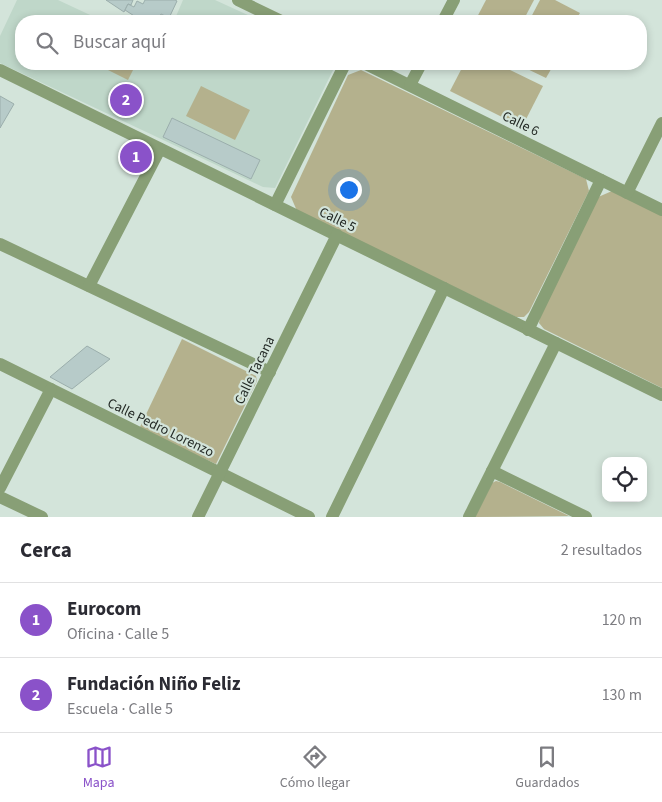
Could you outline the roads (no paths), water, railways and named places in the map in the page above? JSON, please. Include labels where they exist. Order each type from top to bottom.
[{"type":"street","points":[[238,0],[269,15]]},
{"type":"street","points":[[447,15],[454,0]]},
{"type":"street","name":"Calle 5","points":[[0,70],[662,395]]},
{"type":"street","points":[[275,205],[342,70]]},
{"type":"street","name":"Calle 6","points":[[378,70],[662,210]]},
{"type":"street","points":[[410,86],[418,70]]},
{"type":"street","points":[[628,193],[662,123]]},
{"type":"street","points":[[89,286],[160,149]]},
{"type":"street","points":[[528,330],[601,180]]},
{"type":"street","name":"Calle Tacana","points":[[198,517],[337,235]]},
{"type":"street","points":[[0,244],[270,372]]},
{"type":"street","points":[[332,517],[444,288]]},
{"type":"street","points":[[468,517],[556,343]]},
{"type":"street","name":"Calle Pedro Lorenzo","points":[[0,364],[310,517]]},
{"type":"street","points":[[0,488],[51,389]]},
{"type":"street","points":[[492,471],[586,517]]},
{"type":"street","points":[[0,497],[42,517]]},
{"type":"place","name":"Fundación Niño Feliz","points":[[126,100]]},
{"type":"place","name":"Eurocom","points":[[136,157]]}]
